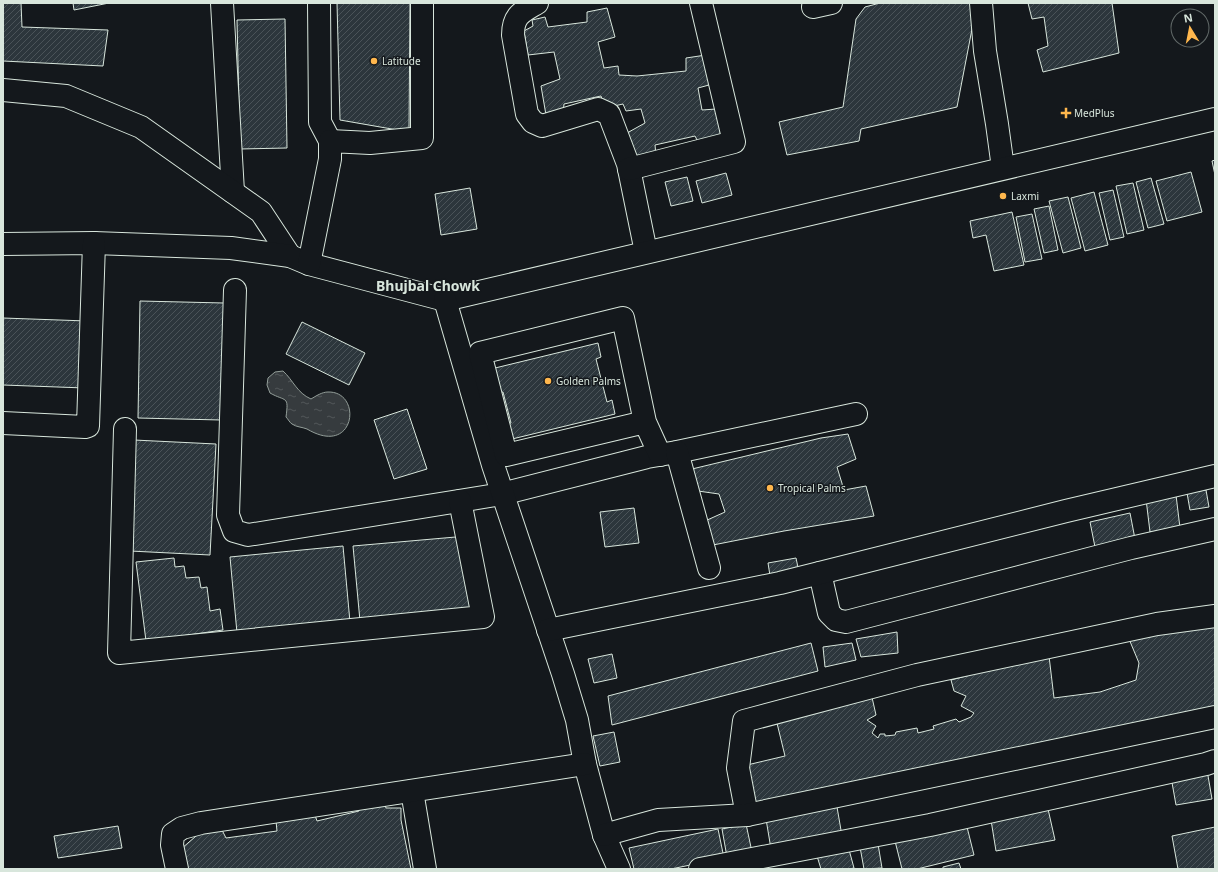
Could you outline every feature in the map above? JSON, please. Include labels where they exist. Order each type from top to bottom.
[{"type":"street","points":[[222,3],[233,192]]},
{"type":"street","points":[[300,260],[330,159],[330,141],[320,122],[319,3]]},
{"type":"street","points":[[330,141],[370,142],[422,138],[422,3]]},
{"type":"street","points":[[537,3],[521,13],[513,24],[513,35],[527,114],[533,122],[542,126],[598,109],[609,114],[629,169],[646,252]]},
{"type":"street","points":[[629,169],[734,142],[701,3]]},
{"type":"street","points":[[981,3],[985,51],[1003,168]]},
{"type":"street","points":[[3,90],[66,96],[141,127],[261,212],[300,260]]},
{"type":"street","points":[[3,244],[94,243],[231,248],[300,260],[445,300],[1215,119]]},
{"type":"street","points":[[3,423],[88,426],[94,243]]},
{"type":"street","points":[[235,290],[228,515],[234,531],[248,535],[502,494],[647,457],[856,414]]},
{"type":"street","points":[[445,300],[492,465],[577,720],[585,764],[604,835],[615,868]]},
{"type":"street","points":[[645,422],[506,455],[480,353],[623,318],[645,422],[669,453],[709,568]]},
{"type":"street","points":[[125,429],[119,653],[483,617],[460,501]]},
{"type":"street","points":[[548,630],[780,583],[1066,511],[1215,476]]},
{"type":"street","points":[[820,573],[829,613],[836,620],[846,622],[1131,548],[1215,529]]},
{"type":"street","points":[[747,815],[738,768],[744,721],[917,675],[1157,624],[1215,616]]},
{"type":"street","points":[[604,835],[658,820],[747,815],[1215,717]]},
{"type":"street","points":[[700,869],[930,825],[1215,761]]},
{"type":"street","points":[[177,869],[172,845],[173,834],[182,828],[201,823],[585,764]]},
{"type":"street","points":[[412,791],[425,869]]},
{"type":"water","points":[[283,371],[302,393],[311,399],[326,392],[339,394],[346,401],[350,411],[349,421],[344,430],[336,435],[323,436],[307,429],[295,426],[291,423],[286,417],[287,405],[285,400],[270,393],[267,385],[268,378],[275,372]]},
{"type":"building","points":[[3,3],[21,3],[22,27],[108,30],[103,66],[3,61]]},
{"type":"building","points":[[73,3],[109,3],[74,10]]},
{"type":"building","name":"Latitude","points":[[337,3],[410,3],[409,132],[340,120]]},
{"type":"building","points":[[880,3],[977,3],[957,107],[861,129],[859,141],[787,155],[779,122],[843,107],[856,19],[865,7]]},
{"type":"building","points":[[1028,3],[1112,3],[1119,53],[1043,72],[1037,50],[1048,46],[1044,17],[1032,19]]},
{"type":"building","points":[[607,8],[615,37],[598,42],[604,68],[618,66],[619,75],[637,76],[686,71],[686,58],[706,55],[709,85],[698,88],[702,110],[716,109],[721,136],[701,148],[695,136],[655,145],[656,155],[635,158],[627,133],[645,123],[641,109],[626,111],[623,104],[605,108],[601,96],[564,104],[563,113],[546,115],[541,86],[560,79],[554,52],[528,55],[524,31],[533,26],[532,20],[545,17],[548,27],[587,22],[587,12]]},
{"type":"building","points":[[285,19],[287,148],[240,149],[237,20]]},
{"type":"building","points":[[1215,160],[1215,175],[1212,161]]},
{"type":"building","points":[[1191,172],[1202,212],[1167,221],[1156,181]]},
{"type":"building","points":[[726,173],[732,195],[702,203],[696,181]]},
{"type":"building","points":[[687,177],[693,201],[671,206],[665,182]]},
{"type":"building","points":[[1151,178],[1164,224],[1148,228],[1136,182]]},
{"type":"building","points":[[1133,183],[1144,230],[1127,234],[1116,186]]},
{"type":"building","points":[[470,188],[477,229],[441,235],[435,194]]},
{"type":"building","points":[[1113,190],[1124,237],[1110,240],[1099,193]]},
{"type":"building","points":[[1094,192],[1108,245],[1085,251],[1071,198]]},
{"type":"building","points":[[1068,197],[1081,248],[1063,253],[1049,201]]},
{"type":"building","points":[[1049,206],[1058,250],[1044,253],[1034,209]]},
{"type":"building","points":[[1012,212],[1024,265],[994,271],[986,235],[973,238],[970,221]]},
{"type":"building","points":[[1032,214],[1042,259],[1025,262],[1016,217]]},
{"type":"building","points":[[140,301],[224,303],[221,420],[138,418]]},
{"type":"building","points":[[3,318],[87,321],[85,388],[3,385]]},
{"type":"building","points":[[302,322],[365,353],[349,385],[286,354]]},
{"type":"building","name":"Golden Palms","points":[[598,343],[601,357],[596,359],[607,402],[612,400],[615,414],[508,440],[504,425],[511,423],[503,392],[497,394],[491,369]]},
{"type":"building","points":[[407,409],[427,469],[394,479],[374,420]]},
{"type":"building","name":"Tropical Palms","points":[[848,434],[856,459],[837,467],[844,490],[866,486],[874,516],[713,545],[705,521],[725,512],[719,494],[698,491],[692,469],[821,438]]},
{"type":"building","points":[[134,440],[216,444],[210,555],[130,551]]},
{"type":"building","points":[[1206,490],[1209,507],[1190,510],[1187,493]]},
{"type":"building","points":[[1176,495],[1180,528],[1150,532],[1146,499]]},
{"type":"building","points":[[634,508],[639,543],[605,547],[600,512]]},
{"type":"building","points":[[1130,513],[1135,539],[1095,547],[1090,522]]},
{"type":"building","points":[[467,536],[473,612],[360,621],[353,546]]},
{"type":"building","points":[[343,546],[350,622],[237,633],[230,557]]},
{"type":"building","points":[[174,558],[175,567],[184,566],[186,578],[199,577],[201,588],[207,587],[210,611],[220,609],[223,630],[146,641],[136,562]]},
{"type":"building","points":[[796,558],[800,577],[771,582],[768,563]]},
{"type":"building","points":[[1215,626],[1215,709],[756,809],[747,765],[785,756],[775,715],[871,693],[876,715],[867,720],[876,726],[872,733],[878,738],[880,734],[885,734],[885,736],[895,735],[896,732],[917,728],[918,733],[934,729],[933,726],[956,719],[959,722],[971,717],[974,713],[961,706],[966,696],[954,691],[951,680],[970,675],[969,671],[1049,656],[1054,698],[1100,692],[1136,680],[1139,663],[1129,639]]},
{"type":"building","points":[[897,632],[898,653],[861,657],[856,639]]},
{"type":"building","points":[[811,643],[818,671],[612,725],[608,696]]},
{"type":"building","points":[[852,643],[856,660],[825,667],[823,647]]},
{"type":"building","points":[[612,654],[617,678],[594,683],[588,659]]},
{"type":"building","points":[[614,732],[620,762],[600,766],[593,736]]},
{"type":"building","points":[[1207,770],[1212,799],[1176,805],[1171,777]]},
{"type":"building","points":[[383,799],[386,808],[401,808],[401,820],[411,869],[185,869],[181,849],[203,830],[221,828],[226,838],[277,831],[276,821],[315,815],[317,821],[359,811],[361,801]]},
{"type":"building","points":[[837,807],[842,836],[771,849],[766,819]]},
{"type":"building","points":[[1048,809],[1055,840],[996,851],[991,820]]},
{"type":"building","points":[[965,819],[974,855],[917,869],[902,869],[894,837]]},
{"type":"building","points":[[746,824],[752,852],[727,857],[722,829]]},
{"type":"building","points":[[118,826],[122,848],[58,858],[54,836]]},
{"type":"building","points":[[1215,827],[1215,869],[1178,869],[1172,836]]},
{"type":"building","points":[[718,829],[724,858],[671,869],[634,869],[629,848]]},
{"type":"building","points":[[878,844],[882,868],[864,869],[860,847]]},
{"type":"building","points":[[848,846],[854,868],[821,869],[817,856]]},
{"type":"building","points":[[959,863],[961,869],[943,869],[943,867]]},
{"type":"place","name":"Latitude","points":[[374,61]]},
{"type":"place","name":"MedPlus","points":[[1066,113]]},
{"type":"place","name":"Laxmi","points":[[1003,196]]},
{"type":"place","name":"Golden Palms","points":[[548,381]]},
{"type":"place","name":"Tropical Palms","points":[[770,488]]},
{"type":"district","name":"Bhujbal Chowk","points":[[428,286]]}]
